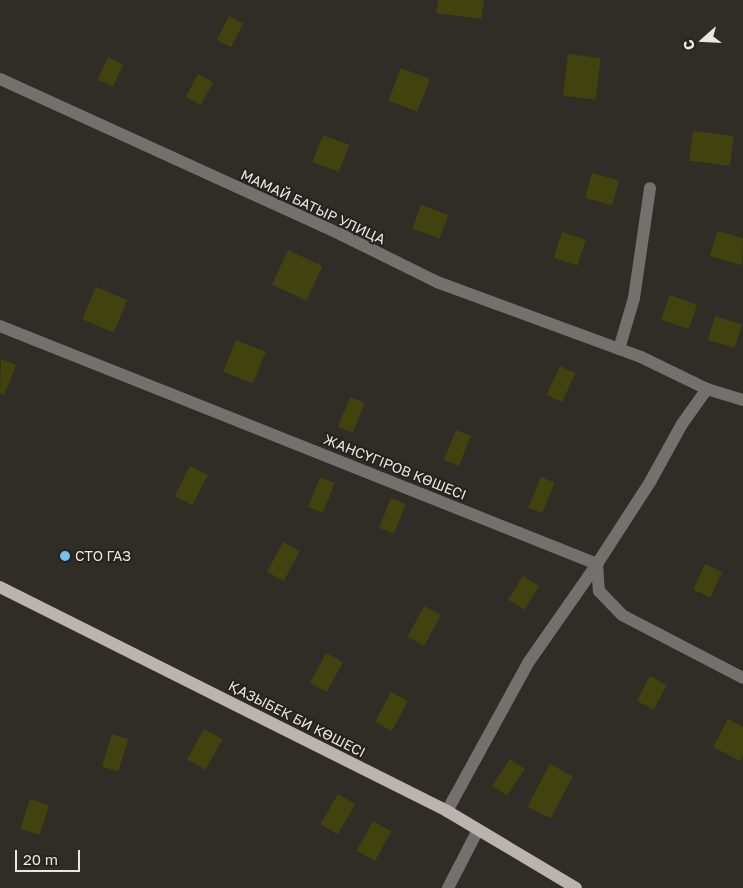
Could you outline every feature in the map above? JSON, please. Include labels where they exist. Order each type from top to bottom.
[{"type":"main road","name":"ҚАЗЫБЕК БИ КӨШЕСІ","points":[[0,587],[447,811],[576,888]]},
{"type":"street","name":"МАМАЙ БАТЫР УЛИЦА","points":[[0,79],[340,234],[437,282],[619,349],[707,390],[743,400]]},
{"type":"street","points":[[619,349],[634,298],[650,188]]},
{"type":"street","name":"ЖАНСҮГІРОВ КӨШЕСІ","points":[[0,326],[597,564]]},
{"type":"street","points":[[447,811],[528,663],[597,564],[650,482],[682,424],[707,390]]},
{"type":"street","points":[[597,564],[599,591],[622,615],[743,678]]},
{"type":"street","points":[[448,888],[478,830]]},
{"type":"building","points":[[438,0],[484,0],[481,19],[436,13]]},
{"type":"building","points":[[229,16],[243,23],[231,47],[217,40]]},
{"type":"building","points":[[568,54],[601,58],[596,100],[563,96]]},
{"type":"building","points":[[108,57],[123,64],[113,87],[97,80]]},
{"type":"building","points":[[401,68],[430,79],[417,112],[388,101]]},
{"type":"building","points":[[198,74],[213,82],[201,105],[186,97]]},
{"type":"building","points":[[693,131],[734,136],[730,166],[689,161]]},
{"type":"building","points":[[323,135],[349,145],[339,172],[313,162]]},
{"type":"building","points":[[592,173],[619,180],[612,205],[585,198]]},
{"type":"building","points":[[421,205],[448,215],[440,238],[412,228]]},
{"type":"building","points":[[717,231],[743,238],[742,265],[710,256]]},
{"type":"building","points":[[562,232],[586,240],[577,265],[554,258]]},
{"type":"building","points":[[288,250],[322,266],[306,300],[272,284]]},
{"type":"building","points":[[96,287],[127,300],[114,333],[82,319]]},
{"type":"building","points":[[670,295],[697,305],[688,329],[661,319]]},
{"type":"building","points":[[715,316],[742,324],[734,348],[708,340]]},
{"type":"building","points":[[236,340],[266,352],[253,384],[223,372]]},
{"type":"building","points":[[1,359],[16,365],[4,395],[0,393]]},
{"type":"building","points":[[560,366],[575,373],[562,402],[546,395]]},
{"type":"building","points":[[350,397],[365,403],[353,433],[338,427]]},
{"type":"building","points":[[456,430],[471,436],[459,466],[444,460]]},
{"type":"building","points":[[190,466],[208,475],[192,505],[175,496]]},
{"type":"building","points":[[320,477],[335,483],[323,513],[308,507]]},
{"type":"building","points":[[541,477],[555,483],[542,513],[528,507]]},
{"type":"building","points":[[391,498],[406,504],[394,534],[379,528]]},
{"type":"building","points":[[283,542],[300,551],[284,581],[267,572]]},
{"type":"building","points":[[705,564],[722,572],[710,597],[693,589]]},
{"type":"building","points":[[523,576],[539,586],[524,610],[508,600]]},
{"type":"building","points":[[424,606],[441,615],[424,646],[408,637]]},
{"type":"building","points":[[326,653],[343,662],[327,692],[310,683]]},
{"type":"building","points":[[650,676],[667,685],[654,710],[637,701]]},
{"type":"building","points":[[391,692],[408,701],[392,731],[375,722]]},
{"type":"building","points":[[728,719],[743,727],[743,755],[740,761],[713,747]]},
{"type":"building","points":[[204,729],[222,739],[205,770],[187,760]]},
{"type":"building","points":[[112,734],[128,739],[118,771],[102,767]]},
{"type":"building","points":[[510,759],[525,769],[507,796],[492,786]]},
{"type":"building","points":[[550,764],[573,776],[550,819],[527,806]]},
{"type":"building","points":[[338,794],[355,804],[338,834],[320,824]]},
{"type":"building","points":[[30,799],[49,805],[39,835],[20,828]]},
{"type":"building","points":[[373,821],[391,831],[375,861],[357,851]]},
{"type":"place","name":"СТО ГАЗ","points":[[65,556]]}]
